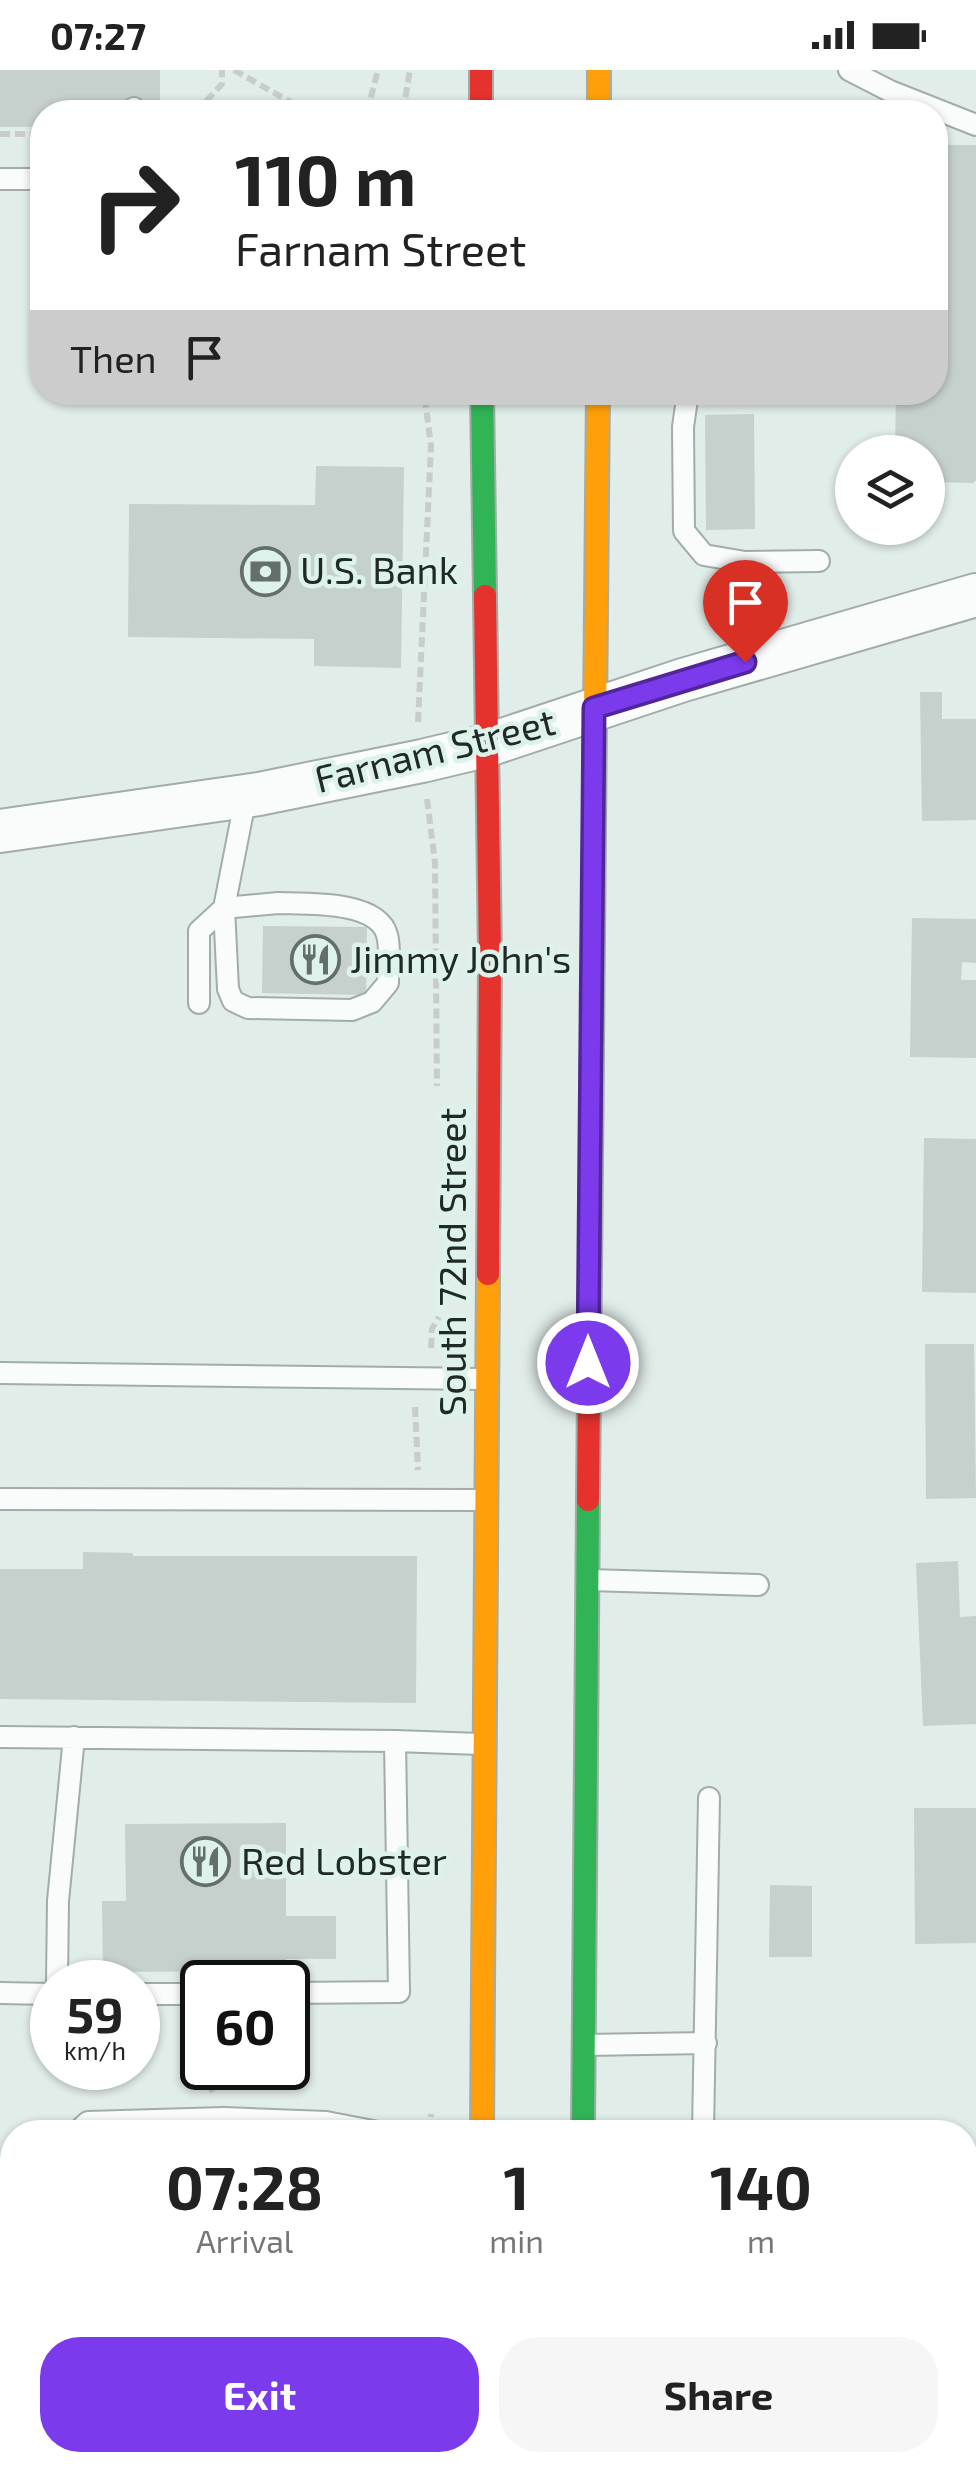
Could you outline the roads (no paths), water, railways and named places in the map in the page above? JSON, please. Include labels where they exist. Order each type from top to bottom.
[{"type":"main road","points":[[481,70],[481,100]]},
{"type":"main road","points":[[599,70],[599,100]]},
{"type":"main road","name":"South 72nd Street","points":[[482,405],[490,958],[482,2120]]},
{"type":"main road","points":[[583,2120],[598,405]]},
{"type":"street","name":"Farnam Street","points":[[0,832],[246,796],[485,746],[594,708],[976,595]]},
{"type":"lane","points":[[849,70],[911,100]]},
{"type":"lane","points":[[948,114],[976,125]]},
{"type":"lane","points":[[0,179],[30,179]]},
{"type":"lane","points":[[686,405],[684,531],[704,554],[745,562],[818,561]]},
{"type":"lane","points":[[199,1003],[199,931],[224,908],[341,905],[378,922],[387,934],[388,983],[372,1002],[352,1010],[248,1008],[234,1001],[228,990],[224,908],[246,796]]},
{"type":"lane","points":[[0,1373],[487,1379]]},
{"type":"lane","points":[[0,1499],[486,1500]]},
{"type":"lane","points":[[587,1580],[758,1585]]},
{"type":"lane","points":[[0,1736],[484,1744]]},
{"type":"lane","points":[[57,1960],[58,1901],[74,1737]]},
{"type":"lane","points":[[310,1993],[399,1992],[396,1741]]},
{"type":"lane","points":[[703,2120],[709,1798]]},
{"type":"lane","points":[[0,1993],[30,1994]]},
{"type":"lane","points":[[584,2044],[706,2043]]},
{"type":"lane","points":[[151,2120],[270,2120]]},
{"type":"place","name":"U.S. Bank","points":[[265,571]]},
{"type":"place","name":"Jimmy John's","points":[[315,960]]},
{"type":"place","name":"Red Lobster","points":[[206,1862]]}]
